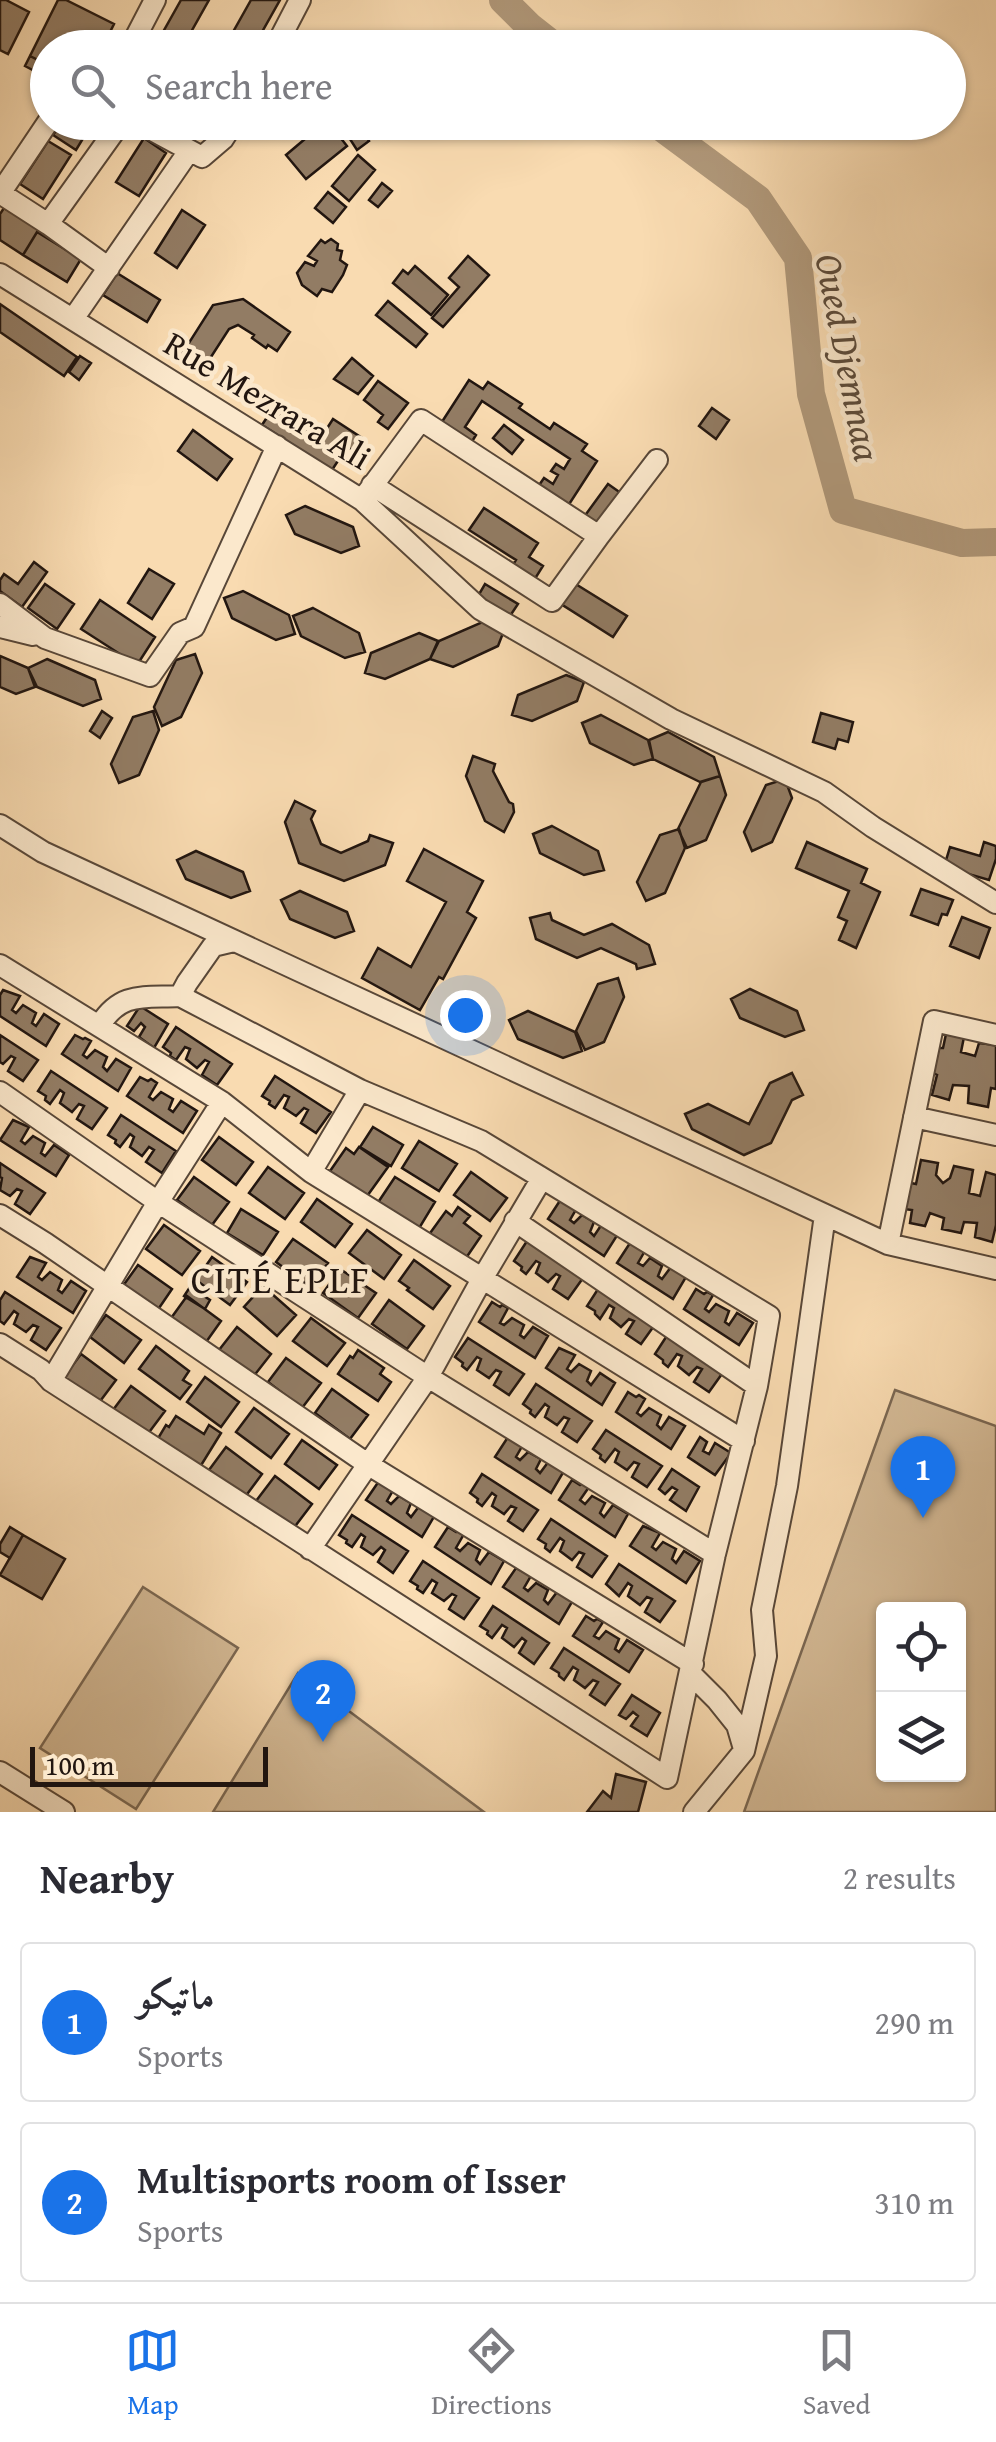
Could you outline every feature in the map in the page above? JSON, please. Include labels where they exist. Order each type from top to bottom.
[{"type":"street","points":[[139,30],[155,0]]},
{"type":"street","points":[[284,30],[300,0]]},
{"type":"street","points":[[36,140],[0,193],[109,268]]},
{"type":"street","points":[[48,224],[109,140]]},
{"type":"street","points":[[169,140],[202,158],[221,140]]},
{"type":"street","points":[[73,320],[189,151]]},
{"type":"street","name":"Rue Mezrara Ali","points":[[0,274],[277,446],[367,492],[421,420],[599,536]]},
{"type":"street","points":[[0,627],[45,638],[150,676],[180,633],[194,627],[277,446]]},
{"type":"street","points":[[367,492],[552,601],[657,460]]},
{"type":"street","points":[[367,492],[480,609],[671,719],[824,792],[872,827],[996,904]]},
{"type":"street","points":[[0,604],[45,638]]},
{"type":"street","points":[[0,825],[44,852],[888,1244],[996,1269]]},
{"type":"street","points":[[180,996],[213,946],[234,940]]},
{"type":"street","points":[[0,965],[222,1102],[310,1172],[744,1440]]},
{"type":"street","points":[[0,1344],[667,1778],[715,1554],[757,1386],[769,1316],[481,1141],[360,1090],[180,996],[129,999],[109,1011],[100,1025]]},
{"type":"street","points":[[888,1244],[934,1021],[996,1035]]},
{"type":"street","points":[[310,1172],[360,1090]]},
{"type":"street","points":[[0,1092],[158,1202],[428,1377],[715,1554]]},
{"type":"street","points":[[52,1381],[222,1102]]},
{"type":"street","points":[[914,1117],[996,1135]]},
{"type":"street","points":[[310,1549],[428,1377],[542,1178]]},
{"type":"street","points":[[0,1214],[370,1464],[692,1669],[736,1725],[744,1751]]},
{"type":"street","points":[[694,1812],[744,1751],[766,1656],[762,1610],[787,1486],[825,1215]]},
{"type":"street","points":[[514,1221],[757,1386]]},
{"type":"street","points":[[0,1772],[64,1812]]},
{"type":"shaded area","points":[[895,1390],[996,1426],[996,1812],[744,1812]]},
{"type":"shaded area","points":[[143,1587],[238,1648],[136,1809],[40,1748]]},
{"type":"shaded area","points":[[298,1673],[484,1812],[213,1812]]},
{"type":"building","points":[[0,0],[29,12],[8,54],[0,50]]},
{"type":"building","points":[[58,0],[66,0],[114,24],[111,30],[43,30]]},
{"type":"building","points":[[181,0],[209,0],[192,30],[164,30]]},
{"type":"building","points":[[251,0],[280,0],[263,30],[234,30]]},
{"type":"building","points":[[61,140],[82,140],[76,150]]},
{"type":"building","points":[[143,140],[166,153],[139,196],[116,182]]},
{"type":"building","points":[[304,140],[342,140],[347,146],[306,179],[286,155]]},
{"type":"building","points":[[351,140],[368,140],[369,141],[357,150]]},
{"type":"building","points":[[48,141],[71,155],[43,199],[20,184]]},
{"type":"building","points":[[358,155],[375,170],[349,201],[332,186]]},
{"type":"building","points":[[382,183],[392,191],[378,207],[369,200]]},
{"type":"building","points":[[328,192],[346,207],[333,223],[315,208]]},
{"type":"building","points":[[4,208],[39,229],[23,255],[0,240],[0,214]]},
{"type":"building","points":[[182,210],[205,225],[177,268],[155,253]]},
{"type":"building","points":[[37,232],[81,259],[67,282],[23,255]]},
{"type":"building","points":[[331,239],[338,244],[337,250],[342,251],[340,260],[347,265],[332,292],[322,289],[317,296],[302,285],[297,273],[305,262],[314,266],[317,261],[308,256],[321,240],[325,243]]},
{"type":"building","points":[[468,256],[489,275],[443,327],[432,318],[459,287],[449,278]]},
{"type":"building","points":[[415,266],[448,295],[431,315],[393,283],[403,270],[408,274]]},
{"type":"building","points":[[117,273],[160,300],[147,322],[103,295]]},
{"type":"building","points":[[243,299],[290,332],[277,351],[268,345],[266,348],[238,325],[229,329],[200,374],[178,360],[213,305]]},
{"type":"building","points":[[388,301],[427,334],[416,347],[376,315]]},
{"type":"building","points":[[0,304],[77,357],[64,376],[0,332]]},
{"type":"building","points":[[80,356],[91,363],[79,380],[69,372]]},
{"type":"building","points":[[352,358],[373,376],[358,394],[334,379]]},
{"type":"building","points":[[469,380],[483,389],[488,382],[522,404],[519,408],[550,429],[554,423],[587,444],[582,451],[597,461],[566,509],[533,494],[544,478],[553,484],[558,475],[551,471],[556,464],[564,469],[570,459],[482,401],[465,427],[476,435],[468,448],[438,428]]},
{"type":"building","points":[[378,381],[408,403],[388,429],[378,422],[383,415],[364,400]]},
{"type":"building","points":[[277,402],[324,433],[333,419],[362,438],[354,451],[347,447],[332,470],[262,425]]},
{"type":"building","points":[[712,408],[729,420],[716,439],[699,426]]},
{"type":"building","points":[[504,425],[523,440],[512,454],[493,438]]},
{"type":"building","points":[[193,430],[232,459],[217,480],[178,451]]},
{"type":"building","points":[[608,484],[625,496],[598,533],[581,521]]},
{"type":"building","points":[[305,506],[353,527],[359,546],[341,553],[295,534],[286,515]]},
{"type":"building","points":[[484,508],[538,543],[529,557],[543,566],[531,585],[509,571],[516,560],[469,530]]},
{"type":"building","points":[[34,562],[47,572],[22,607],[0,591],[0,580],[4,574],[18,584]]},
{"type":"building","points":[[149,569],[174,584],[152,619],[128,603]]},
{"type":"building","points":[[574,583],[627,616],[613,637],[561,604]]},
{"type":"building","points":[[45,584],[74,604],[57,629],[28,608]]},
{"type":"building","points":[[485,584],[518,604],[510,616],[478,596]]},
{"type":"building","points":[[243,591],[289,615],[295,634],[276,640],[232,618],[224,598]]},
{"type":"building","points":[[100,600],[155,637],[137,665],[81,629]]},
{"type":"building","points":[[313,608],[359,633],[365,652],[345,658],[301,636],[293,616]]},
{"type":"building","points":[[487,620],[505,628],[498,646],[453,667],[430,659],[439,641]]},
{"type":"building","points":[[419,633],[438,641],[430,659],[385,679],[365,673],[371,653]]},
{"type":"building","points":[[195,654],[202,673],[181,717],[162,726],[154,707],[176,660]]},
{"type":"building","points":[[0,656],[28,668],[35,687],[16,694],[0,687]]},
{"type":"building","points":[[47,659],[95,680],[101,699],[83,706],[37,687],[28,668]]},
{"type":"building","points":[[566,675],[584,682],[577,701],[532,721],[512,715],[518,695]]},
{"type":"building","points":[[102,711],[112,718],[100,738],[90,731]]},
{"type":"building","points":[[153,711],[159,730],[139,775],[119,783],[111,764],[133,717]]},
{"type":"building","points":[[821,713],[853,722],[848,742],[838,739],[835,749],[813,742]]},
{"type":"building","points":[[601,715],[648,740],[653,759],[634,765],[590,743],[582,723]]},
{"type":"building","points":[[668,732],[714,757],[720,776],[700,782],[653,759],[649,740]]},
{"type":"building","points":[[473,756],[495,764],[493,771],[513,804],[514,812],[504,832],[485,821],[466,776]]},
{"type":"building","points":[[720,776],[726,795],[706,840],[687,848],[678,829],[701,782]]},
{"type":"building","points":[[785,779],[792,798],[772,842],[752,851],[744,832],[766,785]]},
{"type":"building","points":[[295,801],[315,811],[311,819],[321,844],[341,853],[368,841],[370,835],[393,843],[385,865],[344,881],[299,863],[285,822]]},
{"type":"building","points":[[552,826],[598,851],[604,870],[584,875],[540,853],[533,834]]},
{"type":"building","points":[[679,829],[685,848],[665,893],[646,901],[637,882],[660,835]]},
{"type":"building","points":[[807,842],[867,869],[861,883],[880,892],[856,948],[839,940],[847,921],[838,917],[849,891],[796,868]]},
{"type":"building","points":[[984,842],[996,846],[989,880],[944,867],[950,847],[980,856]]},
{"type":"building","points":[[424,849],[483,881],[467,912],[476,918],[443,979],[439,977],[420,1010],[362,978],[378,948],[411,967],[446,902],[407,881]]},
{"type":"building","points":[[196,851],[243,872],[250,891],[231,898],[186,879],[177,860]]},
{"type":"building","points":[[921,889],[953,900],[938,925],[911,915]]},
{"type":"building","points":[[300,891],[347,912],[354,931],[335,938],[290,919],[281,900]]},
{"type":"building","points":[[550,913],[552,920],[584,935],[612,924],[649,945],[655,964],[637,969],[636,964],[601,948],[577,958],[536,939],[530,918]]},
{"type":"building","points":[[962,917],[990,928],[979,958],[950,946]]},
{"type":"building","points":[[618,978],[624,997],[604,1042],[585,1050],[576,1031],[598,984]]},
{"type":"building","points":[[750,989],[797,1011],[804,1030],[785,1037],[740,1018],[731,999]]},
{"type":"building","points":[[3,990],[20,996],[12,1010],[16,1013],[23,1005],[36,1013],[32,1023],[36,1026],[44,1014],[59,1024],[46,1046],[0,1016]]},
{"type":"building","points":[[140,1006],[168,1024],[154,1048],[139,1037],[145,1027],[141,1023],[134,1031],[127,1026]]},
{"type":"building","points":[[528,1011],[575,1032],[582,1051],[563,1058],[518,1039],[509,1020]]},
{"type":"building","points":[[176,1027],[232,1064],[217,1085],[202,1075],[209,1062],[205,1060],[197,1068],[186,1059],[190,1049],[185,1047],[176,1060],[163,1047]]},
{"type":"building","points":[[946,1034],[964,1037],[961,1052],[975,1056],[979,1043],[996,1045],[996,1089],[991,1088],[988,1107],[968,1103],[969,1086],[953,1085],[949,1100],[932,1095],[937,1075],[933,1073]]},
{"type":"building","points":[[0,1035],[38,1060],[23,1081],[8,1071],[15,1058],[0,1062]]},
{"type":"building","points":[[75,1035],[91,1041],[83,1055],[87,1058],[95,1050],[107,1057],[103,1067],[107,1071],[116,1059],[131,1068],[118,1091],[62,1054]]},
{"type":"building","points":[[51,1071],[107,1108],[92,1129],[77,1119],[84,1106],[79,1104],[72,1112],[60,1103],[64,1093],[60,1090],[50,1104],[38,1091]]},
{"type":"building","points":[[792,1073],[803,1095],[792,1100],[771,1143],[744,1155],[692,1129],[685,1114],[708,1104],[749,1124],[770,1083]]},
{"type":"building","points":[[275,1076],[331,1112],[316,1133],[301,1123],[308,1110],[304,1108],[296,1116],[284,1108],[289,1097],[284,1095],[275,1108],[262,1096]]},
{"type":"building","points":[[140,1077],[157,1083],[149,1097],[153,1100],[161,1092],[173,1099],[169,1109],[173,1112],[181,1101],[197,1111],[183,1133],[127,1096]]},
{"type":"building","points":[[121,1115],[176,1151],[162,1173],[146,1162],[154,1150],[149,1147],[142,1156],[130,1147],[134,1137],[130,1134],[120,1147],[108,1135]]},
{"type":"building","points":[[13,1120],[29,1127],[21,1141],[25,1144],[33,1136],[45,1143],[41,1153],[45,1156],[54,1145],[69,1155],[56,1176],[0,1140]]},
{"type":"building","points":[[373,1127],[403,1145],[391,1166],[360,1147]]},
{"type":"building","points":[[219,1137],[253,1162],[236,1185],[202,1160]]},
{"type":"building","points":[[419,1141],[457,1164],[439,1191],[402,1168]]},
{"type":"building","points":[[359,1147],[388,1167],[365,1199],[328,1174],[346,1148],[354,1154]]},
{"type":"building","points":[[921,1160],[938,1163],[936,1175],[943,1183],[950,1178],[954,1166],[973,1170],[969,1193],[980,1196],[986,1172],[996,1175],[992,1242],[975,1237],[977,1223],[964,1222],[961,1233],[942,1229],[944,1218],[930,1213],[925,1226],[910,1223],[912,1210],[904,1209],[911,1183],[916,1184]]},
{"type":"building","points":[[0,1163],[45,1193],[30,1214],[15,1204],[22,1191],[17,1189],[10,1196],[0,1190]]},
{"type":"building","points":[[268,1167],[304,1193],[285,1219],[249,1193]]},
{"type":"building","points":[[471,1172],[507,1198],[490,1221],[454,1195]]},
{"type":"building","points":[[194,1177],[229,1202],[212,1225],[177,1200]]},
{"type":"building","points":[[395,1177],[435,1202],[418,1230],[377,1204]]},
{"type":"building","points":[[317,1199],[352,1224],[335,1247],[301,1222]]},
{"type":"building","points":[[561,1199],[578,1206],[570,1220],[574,1223],[582,1215],[594,1222],[590,1232],[594,1236],[602,1224],[618,1234],[604,1256],[548,1219]]},
{"type":"building","points":[[458,1207],[470,1216],[464,1223],[481,1236],[464,1261],[428,1236],[446,1211],[452,1216]]},
{"type":"building","points":[[241,1209],[278,1232],[263,1255],[227,1233]]},
{"type":"building","points":[[164,1225],[200,1251],[182,1275],[146,1249]]},
{"type":"building","points":[[367,1230],[401,1255],[384,1279],[349,1253]]},
{"type":"building","points":[[293,1239],[328,1263],[310,1287],[276,1262]]},
{"type":"building","points":[[527,1241],[583,1278],[568,1299],[553,1289],[560,1276],[556,1274],[548,1282],[536,1273],[540,1263],[536,1261],[526,1274],[514,1261]]},
{"type":"building","points":[[630,1243],[646,1249],[638,1263],[643,1266],[650,1258],[662,1266],[658,1276],[662,1279],[671,1267],[686,1277],[673,1299],[617,1263]]},
{"type":"building","points":[[30,1257],[46,1263],[38,1277],[42,1280],[50,1272],[62,1280],[58,1290],[62,1293],[71,1281],[86,1291],[73,1313],[17,1277]]},
{"type":"building","points":[[212,1257],[247,1282],[230,1305],[196,1280]]},
{"type":"building","points":[[414,1260],[450,1286],[433,1309],[399,1281]]},
{"type":"building","points":[[138,1265],[172,1289],[155,1314],[120,1290]]},
{"type":"building","points":[[340,1269],[376,1293],[358,1318],[323,1293]]},
{"type":"building","points":[[263,1286],[296,1315],[277,1336],[244,1307]]},
{"type":"building","points":[[600,1286],[656,1323],[641,1344],[626,1334],[634,1321],[629,1319],[621,1327],[610,1318],[614,1308],[609,1305],[600,1319],[587,1306]]},
{"type":"building","points":[[190,1287],[210,1300],[205,1309],[184,1296]]},
{"type":"building","points":[[696,1289],[713,1295],[705,1309],[709,1312],[716,1304],[729,1311],[725,1322],[729,1325],[737,1313],[753,1323],[739,1345],[684,1309]]},
{"type":"building","points":[[5,1292],[61,1328],[46,1350],[31,1340],[38,1327],[33,1325],[26,1332],[14,1324],[18,1314],[14,1311],[4,1324],[0,1321],[0,1300]]},
{"type":"building","points":[[187,1296],[221,1321],[204,1345],[169,1321]]},
{"type":"building","points":[[389,1300],[424,1326],[407,1349],[372,1324]]},
{"type":"building","points":[[492,1302],[508,1308],[500,1323],[504,1325],[512,1318],[524,1325],[520,1335],[524,1338],[533,1327],[548,1336],[535,1358],[479,1322]]},
{"type":"building","points":[[106,1315],[141,1340],[124,1363],[90,1337]]},
{"type":"building","points":[[311,1318],[345,1343],[327,1366],[293,1341]]},
{"type":"building","points":[[237,1327],[271,1354],[253,1377],[219,1350]]},
{"type":"building","points":[[668,1334],[724,1371],[709,1392],[694,1382],[702,1369],[697,1367],[689,1375],[678,1366],[682,1356],[677,1354],[668,1367],[655,1354]]},
{"type":"building","points":[[468,1338],[524,1374],[509,1395],[494,1385],[501,1372],[496,1370],[489,1378],[477,1370],[481,1359],[477,1357],[467,1370],[455,1357]]},
{"type":"building","points":[[156,1346],[189,1371],[183,1380],[191,1385],[180,1399],[139,1369]]},
{"type":"building","points":[[559,1348],[575,1355],[567,1369],[571,1372],[579,1364],[591,1371],[587,1381],[591,1385],[600,1373],[615,1383],[602,1405],[546,1368]]},
{"type":"building","points":[[358,1350],[384,1368],[380,1374],[391,1382],[378,1401],[338,1374]]},
{"type":"building","points":[[81,1354],[116,1380],[98,1404],[63,1378]]},
{"type":"building","points":[[286,1358],[321,1383],[302,1408],[268,1382]]},
{"type":"building","points":[[205,1377],[239,1402],[221,1427],[187,1402]]},
{"type":"building","points":[[536,1384],[592,1421],[577,1442],[562,1432],[569,1419],[564,1417],[557,1425],[545,1417],[549,1407],[545,1404],[535,1417],[523,1404]]},
{"type":"building","points":[[131,1386],[165,1411],[147,1435],[113,1410]]},
{"type":"building","points":[[332,1389],[368,1415],[350,1439],[315,1413]]},
{"type":"building","points":[[628,1392],[645,1399],[637,1413],[641,1416],[649,1408],[661,1415],[657,1425],[661,1429],[669,1417],[685,1426],[671,1449],[616,1412]]},
{"type":"building","points":[[254,1408],[289,1434],[271,1458],[236,1432]]},
{"type":"building","points":[[176,1416],[204,1434],[209,1425],[221,1433],[200,1467],[157,1440]]},
{"type":"building","points":[[606,1430],[662,1466],[647,1487],[632,1477],[639,1464],[634,1462],[627,1470],[615,1462],[619,1452],[615,1449],[605,1462],[593,1449]]},
{"type":"building","points":[[508,1437],[524,1443],[516,1457],[520,1460],[528,1452],[541,1459],[536,1469],[540,1473],[549,1461],[564,1471],[551,1493],[495,1457]]},
{"type":"building","points":[[700,1437],[707,1442],[703,1451],[709,1454],[715,1443],[731,1453],[715,1475],[688,1457]]},
{"type":"building","points":[[302,1440],[337,1465],[319,1489],[285,1464]]},
{"type":"building","points":[[226,1447],[262,1474],[245,1497],[209,1470]]},
{"type":"building","points":[[672,1469],[699,1487],[686,1511],[670,1500],[677,1490],[672,1487],[665,1494],[659,1489]]},
{"type":"building","points":[[482,1474],[538,1510],[523,1531],[508,1521],[516,1508],[511,1506],[504,1514],[492,1506],[496,1496],[492,1493],[482,1506],[470,1493]]},
{"type":"building","points":[[275,1476],[312,1504],[293,1529],[256,1501]]},
{"type":"building","points":[[572,1480],[589,1487],[580,1500],[585,1504],[592,1496],[605,1503],[600,1513],[604,1517],[613,1505],[628,1514],[615,1537],[559,1500]]},
{"type":"building","points":[[379,1481],[395,1487],[387,1501],[391,1504],[399,1496],[411,1503],[407,1513],[411,1517],[420,1505],[435,1515],[422,1537],[366,1500]]},
{"type":"building","points":[[352,1515],[408,1551],[393,1573],[378,1562],[385,1550],[381,1547],[373,1555],[361,1547],[365,1537],[361,1534],[352,1547],[339,1535]]},
{"type":"building","points":[[551,1519],[607,1556],[592,1577],[577,1567],[584,1554],[579,1552],[572,1560],[560,1551],[564,1541],[560,1538],[550,1552],[538,1539]]},
{"type":"building","points":[[643,1526],[660,1533],[652,1547],[656,1550],[663,1542],[676,1549],[672,1559],[676,1563],[684,1551],[700,1561],[686,1583],[630,1546]]},
{"type":"building","points":[[10,1527],[23,1535],[10,1558],[0,1552],[0,1544]]},
{"type":"building","points":[[448,1527],[464,1534],[456,1548],[460,1551],[468,1543],[480,1550],[476,1560],[480,1564],[489,1552],[504,1561],[491,1584],[435,1547]]},
{"type":"building","points":[[23,1535],[65,1559],[42,1599],[0,1575]]},
{"type":"building","points":[[423,1561],[479,1598],[464,1619],[449,1609],[456,1596],[452,1594],[444,1601],[432,1593],[437,1583],[432,1580],[423,1593],[410,1581]]},
{"type":"building","points":[[619,1564],[675,1601],[660,1622],[645,1612],[652,1599],[647,1597],[640,1605],[628,1596],[632,1586],[628,1583],[619,1596],[606,1584]]},
{"type":"building","points":[[516,1568],[532,1574],[524,1588],[528,1591],[536,1583],[548,1590],[544,1600],[548,1604],[557,1592],[572,1602],[559,1624],[503,1587]]},
{"type":"building","points":[[493,1606],[549,1643],[534,1664],[519,1653],[526,1641],[522,1638],[514,1647],[502,1638],[507,1628],[502,1625],[492,1638],[480,1626]]},
{"type":"building","points":[[586,1616],[603,1622],[594,1636],[599,1639],[606,1631],[619,1639],[615,1649],[619,1652],[627,1640],[643,1650],[629,1672],[573,1636]]},
{"type":"building","points":[[564,1648],[620,1684],[605,1705],[590,1695],[598,1682],[593,1680],[585,1688],[574,1680],[578,1670],[573,1667],[564,1680],[551,1668]]},
{"type":"building","points":[[632,1695],[660,1713],[647,1736],[631,1726],[638,1716],[633,1712],[626,1719],[619,1715]]},
{"type":"building","points":[[616,1774],[646,1782],[638,1812],[587,1812],[603,1791],[611,1798]]},
{"type":"waterway","name":"Oued Djemnaa","points":[[503,0],[534,30]]},
{"type":"waterway","name":"Oued Djemnaa","points":[[678,140],[758,199],[798,258],[811,394],[843,510],[962,543],[996,542]]},
{"type":"place","name":"ماتيكو","points":[[923,1518]]},
{"type":"place","name":"Multisports room of Isser","points":[[323,1742]]},
{"type":"district","name":"CITÉ EPLF","points":[[281,1279]]}]
